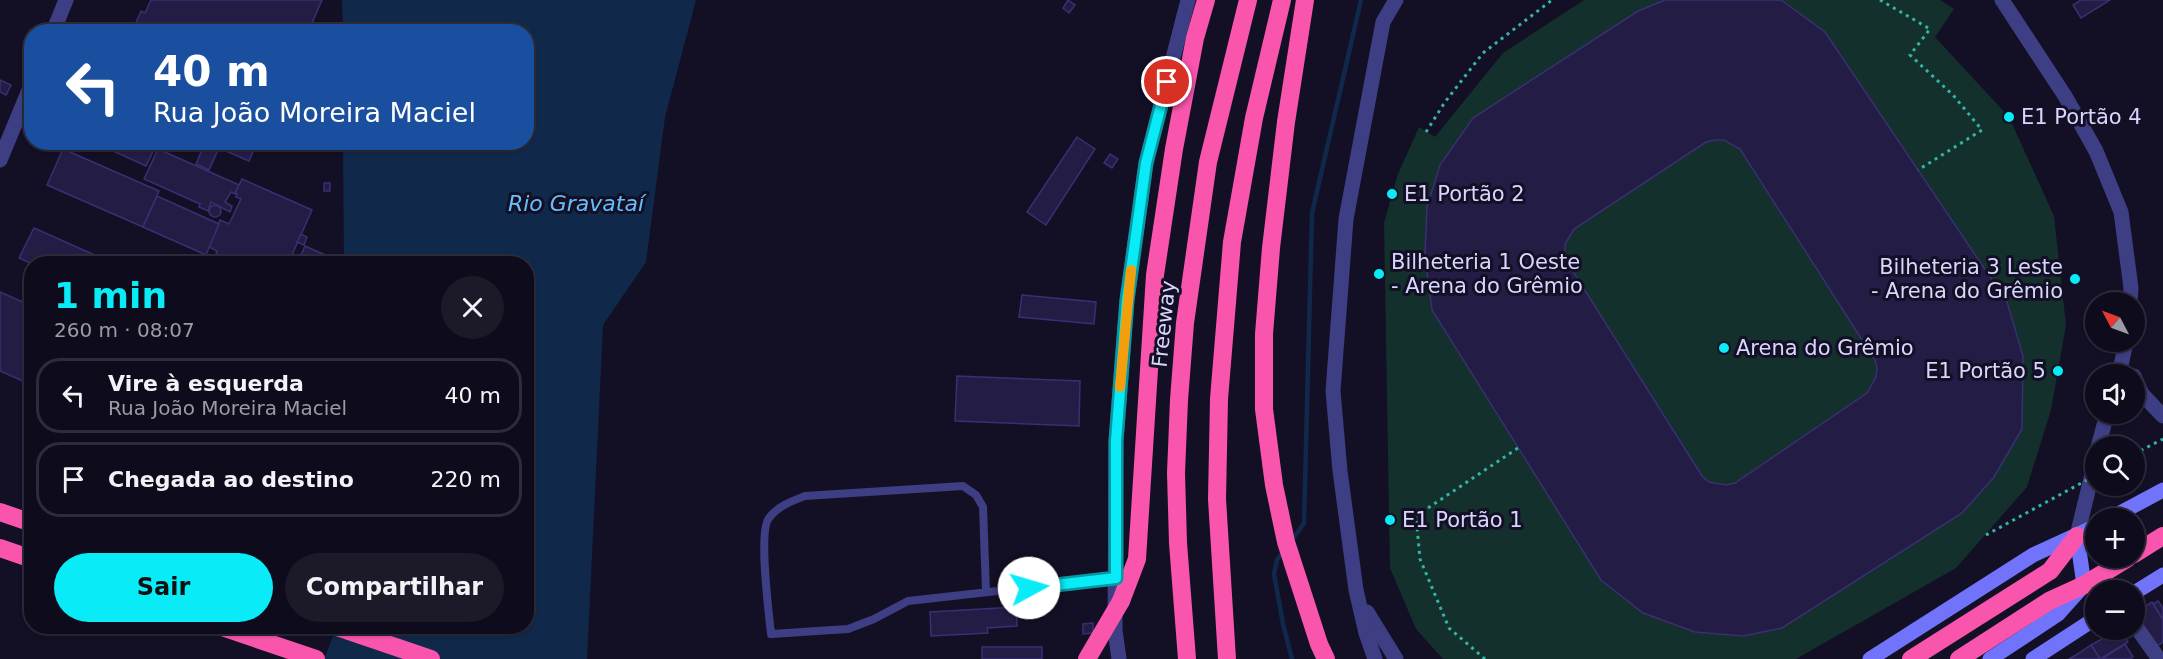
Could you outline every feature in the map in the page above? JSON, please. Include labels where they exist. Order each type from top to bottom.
[{"type":"highway","points":[[1087,659],[1121,601],[1137,559],[1155,275],[1174,149],[1195,38],[1206,0]]},
{"type":"highway","name":"Freeway","points":[[1187,659],[1176,473],[1185,323],[1208,162],[1248,0]]},
{"type":"highway","points":[[1227,659],[1217,499],[1219,399],[1232,242],[1254,118],[1282,0]]},
{"type":"highway","points":[[1305,0],[1286,122],[1271,248],[1264,334],[1264,409],[1274,485],[1286,542],[1326,659]]},
{"type":"highway","points":[[0,512],[24,520]]},
{"type":"highway","points":[[1911,659],[2050,571],[2077,536]]},
{"type":"highway","points":[[2145,547],[2163,536]]},
{"type":"highway","points":[[0,548],[24,556]]},
{"type":"highway","points":[[1959,659],[2049,602],[2112,568]]},
{"type":"highway","points":[[243,634],[316,659]]},
{"type":"highway","points":[[357,634],[430,659]]},
{"type":"main road","points":[[2129,508],[2163,490]]},
{"type":"main road","points":[[1870,659],[2033,555],[2085,532]]},
{"type":"main road","points":[[1990,659],[2058,614],[2084,585],[2077,536]]},
{"type":"main road","points":[[2145,586],[2163,575]]},
{"type":"main road","points":[[2036,658],[2085,625]]},
{"type":"street","points":[[56,24],[66,0]]},
{"type":"street","points":[[1119,659],[1115,630],[1116,441],[1127,300],[1146,163],[1188,0]]},
{"type":"street","points":[[1375,659],[1356,590],[1340,471],[1333,391],[1346,219],[1383,22],[1396,0]]},
{"type":"street","points":[[2002,0],[2065,96],[2096,152],[2121,212],[2131,292]]},
{"type":"street","points":[[0,160],[24,102]]},
{"type":"street","points":[[2145,397],[2163,416]]},
{"type":"street","points":[[2077,536],[2087,496]]},
{"type":"street","points":[[1356,590],[1375,627],[1396,659]]},
{"type":"street","points":[[2145,640],[2158,659]]},
{"type":"lane","points":[[986,592],[983,507],[976,495],[963,486],[805,496],[787,503],[768,519],[764,537],[771,634],[848,629],[874,619],[908,601],[1116,578]]},
{"type":"path","points":[[1426,132],[1445,102],[1483,52],[1552,0]]},
{"type":"path","points":[[1880,0],[1930,29],[1910,55],[1953,94],[1982,130],[1918,170]]},
{"type":"path","points":[[2145,448],[2163,439]]},
{"type":"path","points":[[1485,659],[1449,628],[1420,559],[1416,516],[1518,448]]},
{"type":"path","points":[[1986,535],[2085,481]]},
{"type":"green space","name":"Arena do Grêmio","points":[[1584,0],[1940,0],[1954,9],[1935,37],[2009,117],[2054,216],[2066,325],[2051,410],[2027,487],[1956,568],[1796,659],[1443,659],[1416,629],[1390,568],[1384,223],[1398,174],[1419,127],[1435,137],[1503,53]]},
{"type":"water","name":"Rio Gravataí","points":[[342,0],[696,0],[665,117],[646,262],[603,325],[587,659],[324,659],[334,634],[534,634],[534,256],[344,256],[343,150],[534,150],[534,24],[343,24]]},
{"type":"building","points":[[151,0],[322,0],[312,24],[135,24],[141,11],[145,13]]},
{"type":"building","points":[[1068,0],[1075,5],[1069,13],[1063,8]]},
{"type":"building","name":"Arena do Grêmio","points":[[1665,0],[1781,0],[1825,32],[2007,302],[2023,356],[2022,429],[1994,477],[1962,513],[1782,628],[1743,636],[1695,632],[1643,613],[1601,580],[1432,310],[1425,255],[1427,207],[1440,165],[1473,118],[1638,11]],"holes":[[[1724,140],[1740,149],[1875,360],[1877,368],[1876,377],[1867,393],[1735,483],[1726,485],[1709,482],[1702,476],[1567,262],[1565,254],[1565,244],[1574,229],[1706,142]]]},
{"type":"building","points":[[2081,0],[2110,0],[2081,18],[2073,5]]},
{"type":"building","points":[[0,80],[11,85],[6,95],[0,92]]},
{"type":"building","points":[[1077,137],[1095,149],[1046,225],[1027,212]]},
{"type":"building","points":[[63,150],[65,150],[159,191],[143,227],[47,185]]},
{"type":"building","points":[[111,150],[154,150],[146,166]]},
{"type":"building","points":[[158,150],[160,150],[239,185],[235,194],[231,192],[225,202],[232,206],[230,212],[211,202],[208,211],[199,207],[200,204],[144,179]]},
{"type":"building","points":[[202,150],[218,150],[209,170],[196,164]]},
{"type":"building","points":[[224,150],[254,150],[249,161]]},
{"type":"building","points":[[1110,154],[1118,159],[1112,168],[1104,163]]},
{"type":"building","points":[[242,179],[312,210],[292,256],[215,256],[217,251],[209,247],[220,220],[229,224],[241,199],[236,197],[235,193]]},
{"type":"building","points":[[324,183],[330,183],[330,191],[324,191]]},
{"type":"building","points":[[157,196],[219,224],[206,255],[143,227]]},
{"type":"building","points":[[217,205],[220,206],[220,216],[213,217],[210,216],[209,209],[210,206]]},
{"type":"building","points":[[34,228],[97,256],[24,256],[24,260],[19,258]]},
{"type":"building","points":[[301,234],[307,237],[304,245],[297,242]]},
{"type":"building","points":[[305,246],[325,255],[325,256],[301,256]]},
{"type":"building","points":[[0,292],[24,302],[24,382],[0,371]]},
{"type":"building","points":[[1022,295],[1096,302],[1094,324],[1019,317]]},
{"type":"building","points":[[957,376],[1080,381],[1079,426],[955,421]]},
{"type":"building","points":[[2158,601],[2163,608],[2163,620],[2153,604]]},
{"type":"building","points":[[2152,602],[2163,620],[2163,642],[2157,646],[2145,628],[2145,607]]},
{"type":"building","points":[[1016,607],[1017,626],[987,628],[988,633],[931,636],[930,612]]},
{"type":"building","points":[[1093,623],[1093,633],[1083,634],[1083,624]]},
{"type":"building","points":[[2100,640],[2127,640],[2128,642],[2100,659],[2091,645]]},
{"type":"building","points":[[2125,644],[2133,657],[2130,659],[2102,659]]},
{"type":"building","points":[[2091,645],[2100,659],[2069,659],[2076,655]]},
{"type":"building","points":[[982,647],[1042,647],[1042,659],[982,659]]},
{"type":"waterway","points":[[1292,540],[1304,523],[1312,213],[1361,0]]},
{"type":"waterway","points":[[1283,552],[1277,560],[1274,574],[1292,659]]},
{"type":"slow traffic","points":[[1120,387],[1131,270]]},
{"type":"place","name":"E1 Portão 4","points":[[2009,117]]},
{"type":"place","name":"E1 Portão 2","points":[[1392,194]]},
{"type":"place","name":"Bilheteria 1 Oeste - Arena do Grêmio","points":[[1379,274]]},
{"type":"place","name":"Bilheteria 3 Leste - Arena do Grêmio","points":[[2075,279]]},
{"type":"place","name":"Arena do Grêmio","points":[[1724,348]]},
{"type":"place","name":"E1 Portão 5","points":[[2058,371]]},
{"type":"place","name":"E1 Portão 1","points":[[1390,520]]},
{"type":"route","points":[[1029,588],[1116,578],[1116,441],[1127,300],[1146,163],[1167,82]]}]
